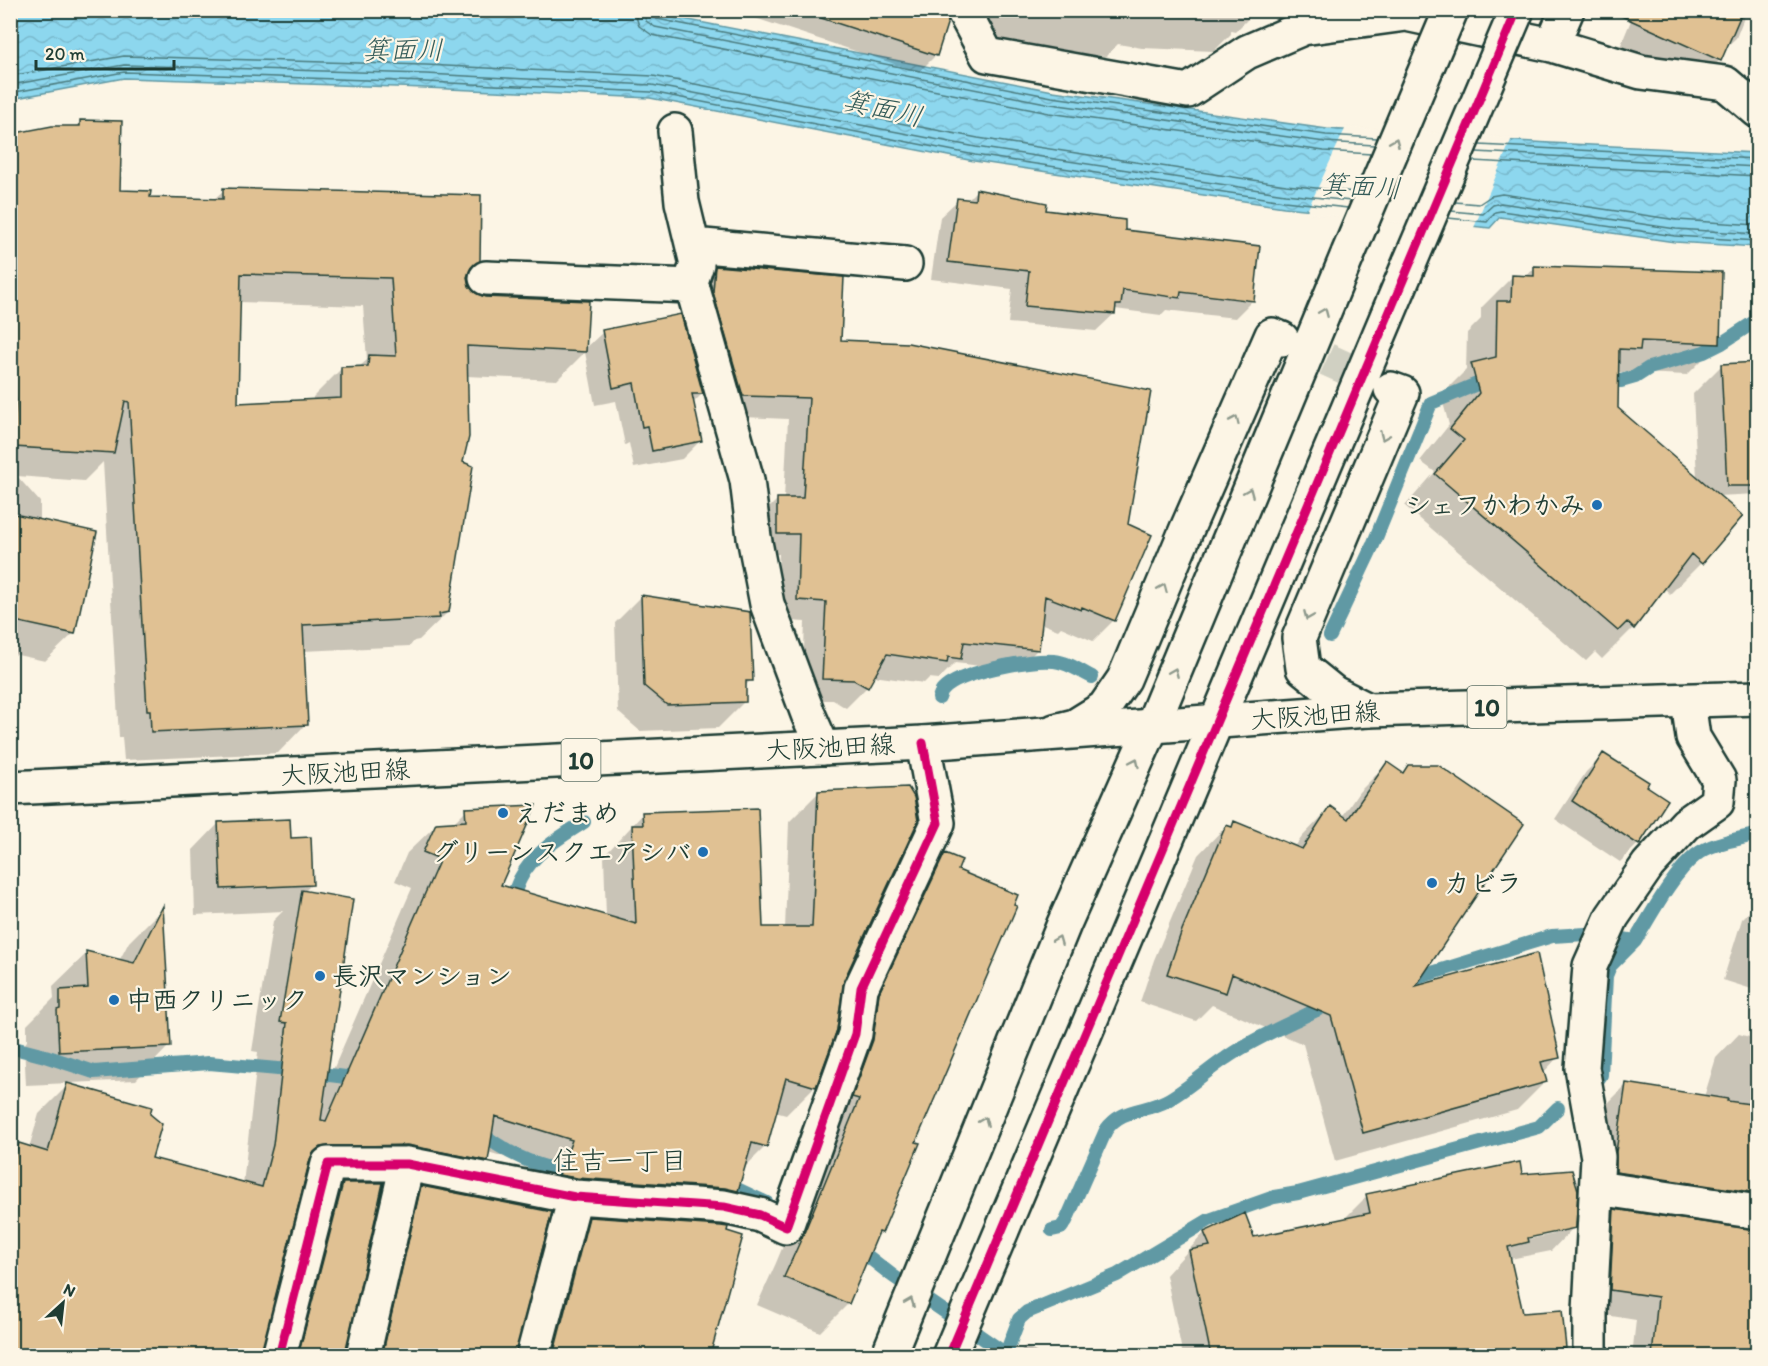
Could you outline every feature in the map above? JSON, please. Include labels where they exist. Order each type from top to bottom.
[{"type":"street","points":[[963,10],[987,55],[1188,92],[1247,52],[1304,28],[1407,12],[1552,45],[1641,72],[1725,83],[1758,111]]},
{"type":"street","points":[[888,1356],[1064,924],[1152,726],[1451,10]]},
{"type":"street","points":[[949,1356],[1517,10]]},
{"type":"street","points":[[1552,45],[1567,10]]},
{"type":"street","points":[[675,131],[682,201],[697,264],[691,282],[747,480],[754,537],[767,604],[823,748]]},
{"type":"street","points":[[693,246],[905,264]]},
{"type":"street","points":[[486,278],[692,286]]},
{"type":"street","points":[[1039,734],[1075,726],[1104,708],[1124,679],[1272,335],[1282,339]]},
{"type":"street","points":[[1368,710],[1334,693],[1303,668],[1299,638],[1402,393],[1391,389]]},
{"type":"street","name":"大阪池田線","points":[[10,788],[923,743],[1368,710],[1758,698]]},
{"type":"street","points":[[1590,1356],[1590,1311],[1598,1157],[1582,1068],[1590,966],[1612,917],[1648,865],[1686,824],[1717,802],[1719,780],[1694,737],[1688,701]]},
{"type":"street","points":[[279,1356],[328,1164],[407,1164],[575,1197],[724,1207],[760,1215],[786,1227],[855,1034],[861,988],[938,824],[923,743]]},
{"type":"street","points":[[363,1356],[407,1164]]},
{"type":"street","points":[[1597,1188],[1758,1212]]},
{"type":"street","points":[[532,1356],[575,1197]]},
{"type":"water","name":"箕面川","points":[[11,11],[643,11],[1053,91],[1327,129],[1757,153],[1757,247],[1675,242],[1500,217],[1490,228],[1284,207],[974,161],[650,98],[124,78],[11,99]]},
{"type":"pier","points":[[1346,127],[1512,138],[1473,230],[1306,213]]},
{"type":"building","points":[[822,10],[944,10],[948,21],[937,56],[821,18]]},
{"type":"building","points":[[1608,10],[1743,10],[1721,61]]},
{"type":"building","points":[[80,120],[122,121],[120,190],[151,191],[150,197],[223,199],[223,188],[481,195],[480,261],[471,268],[467,277],[469,286],[476,293],[485,297],[589,301],[586,352],[467,346],[469,437],[463,462],[473,466],[449,612],[439,614],[440,618],[303,625],[308,725],[151,732],[150,710],[147,710],[129,402],[125,401],[114,453],[14,447],[16,399],[10,399],[10,134],[52,126],[80,126]],"holes":[[[241,274],[391,278],[396,356],[369,355],[368,366],[341,367],[341,398],[238,403]]]},
{"type":"building","points":[[976,189],[1047,203],[1046,210],[1125,220],[1125,230],[1260,246],[1254,301],[1181,292],[1180,298],[1123,290],[1121,305],[1116,305],[1115,314],[1025,306],[1029,271],[948,262],[957,198],[975,200]]},
{"type":"building","points":[[715,266],[844,277],[841,340],[908,343],[1151,391],[1128,524],[1152,535],[1115,621],[1082,607],[1081,610],[1045,596],[1039,650],[964,642],[961,659],[948,657],[947,663],[887,654],[868,688],[854,680],[822,679],[826,602],[797,600],[799,534],[777,534],[777,498],[803,498],[809,398],[743,396],[713,292]]},
{"type":"building","points":[[1534,266],[1722,272],[1720,344],[1641,341],[1640,350],[1619,349],[1618,408],[1743,516],[1702,564],[1691,554],[1634,629],[1627,622],[1618,631],[1435,474],[1464,440],[1450,429],[1479,393],[1471,363],[1496,357],[1497,301],[1511,301],[1512,275],[1534,276]]},
{"type":"building","points":[[681,314],[703,394],[692,394],[702,441],[652,451],[647,426],[642,427],[634,383],[613,388],[602,330]]},
{"type":"building","points":[[1758,362],[1758,486],[1727,486],[1721,364]]},
{"type":"building","points":[[10,513],[97,532],[75,634],[10,620]]},
{"type":"building","points":[[641,595],[750,612],[753,681],[746,681],[746,702],[667,705],[644,686]]},
{"type":"building","points":[[1603,753],[1649,782],[1647,786],[1668,800],[1639,845],[1572,801]]},
{"type":"building","points":[[1387,762],[1403,773],[1408,765],[1438,765],[1524,824],[1416,986],[1537,953],[1560,1058],[1541,1062],[1547,1082],[1363,1133],[1331,1016],[1232,974],[1226,993],[1167,974],[1182,930],[1226,825],[1232,827],[1234,821],[1302,849],[1330,806],[1348,819]]},
{"type":"building","points":[[908,787],[914,797],[918,821],[844,980],[837,1030],[816,1087],[786,1078],[767,1147],[752,1143],[738,1191],[725,1188],[559,1175],[572,1140],[495,1116],[488,1161],[407,1145],[320,1147],[310,1159],[261,1356],[10,1356],[10,1172],[19,1143],[48,1152],[67,1083],[152,1107],[150,1114],[162,1124],[152,1158],[262,1187],[273,1145],[287,1023],[280,1022],[302,890],[353,899],[321,1120],[326,1121],[440,859],[423,852],[436,823],[466,821],[465,808],[536,805],[501,885],[636,924],[632,825],[643,825],[642,812],[758,808],[763,927],[812,927],[818,791]]},
{"type":"building","points":[[290,819],[291,838],[311,837],[313,885],[221,889],[218,822]]},
{"type":"building","points":[[945,853],[962,860],[958,870],[1018,895],[1014,905],[1017,906],[916,1142],[920,1143],[849,1304],[784,1277],[859,1099],[852,1097],[873,1040],[879,993]]},
{"type":"building","name":"中西クリニック","points":[[163,906],[171,1047],[59,1052],[57,1010],[60,1009],[60,990],[88,988],[86,951],[134,963]]},
{"type":"building","points":[[1626,1083],[1758,1105],[1758,1193],[1616,1172],[1616,1152]]},
{"type":"building","points":[[1520,1162],[1522,1174],[1572,1170],[1578,1190],[1576,1228],[1528,1238],[1529,1242],[1508,1247],[1523,1313],[1562,1310],[1566,1348],[1556,1349],[1557,1356],[1211,1356],[1189,1250],[1210,1246],[1204,1232],[1245,1213],[1254,1237],[1370,1213],[1366,1194]]},
{"type":"building","points":[[343,1183],[383,1183],[345,1356],[298,1356]]},
{"type":"building","points":[[421,1186],[552,1212],[515,1356],[382,1356]]},
{"type":"building","points":[[1614,1209],[1758,1230],[1758,1356],[1652,1356],[1658,1297],[1610,1290]]},
{"type":"building","points":[[589,1217],[721,1226],[728,1227],[727,1231],[743,1236],[710,1356],[553,1356]]},
{"type":"waterway","points":[[1602,381],[1621,381],[1635,377],[1649,368],[1704,352],[1758,322]]},
{"type":"waterway","points":[[1330,636],[1373,545],[1431,403],[1477,384],[1494,380]]},
{"type":"waterway","points":[[939,698],[943,690],[964,678],[979,672],[1029,662],[1059,662],[1092,677]]},
{"type":"waterway","points":[[510,905],[520,879],[532,861],[548,846],[584,822]]},
{"type":"waterway","points":[[1623,939],[1635,941],[1671,883],[1696,855],[1717,844],[1758,834]]},
{"type":"waterway","points":[[1406,981],[1552,936],[1586,934]]},
{"type":"waterway","points":[[1597,1081],[1601,1075],[1606,976],[1610,966],[1635,941]]},
{"type":"waterway","points":[[1052,1230],[1061,1228],[1066,1221],[1106,1130],[1112,1123],[1126,1114],[1166,1101],[1239,1050],[1332,1002]]},
{"type":"waterway","points":[[10,1047],[94,1072],[209,1063],[362,1079]]},
{"type":"waterway","points":[[1005,1356],[1019,1319],[1027,1312],[1117,1275],[1209,1220],[1274,1197],[1298,1193],[1539,1127],[1558,1108]]},
{"type":"waterway","points":[[477,1130],[500,1146],[525,1159],[551,1168],[579,1173]]},
{"type":"waterway","points":[[721,1185],[733,1187],[767,1203]]},
{"type":"waterway","points":[[861,1251],[893,1276],[1006,1354]]},
{"type":"tunnel","points":[[1282,339],[1387,387]]},
{"type":"cycle path","points":[[949,1356],[1517,10]]},
{"type":"cycle path","points":[[279,1356],[328,1164],[407,1164],[575,1197],[724,1207],[760,1215],[786,1227],[855,1034],[861,988],[938,823],[923,743]]},
{"type":"place","name":"シェフかわかみ","points":[[1597,505]]},
{"type":"place","name":"えだまめ","points":[[503,813]]},
{"type":"place","name":"グリーンスクエアシバ","points":[[703,852]]},
{"type":"place","name":"カビラ","points":[[1432,883]]},
{"type":"place","name":"長沢マンション","points":[[320,976]]},
{"type":"place","name":"中西クリニック","points":[[114,1000]]},
{"type":"district","name":"住吉一丁目","points":[[620,1160]]}]
